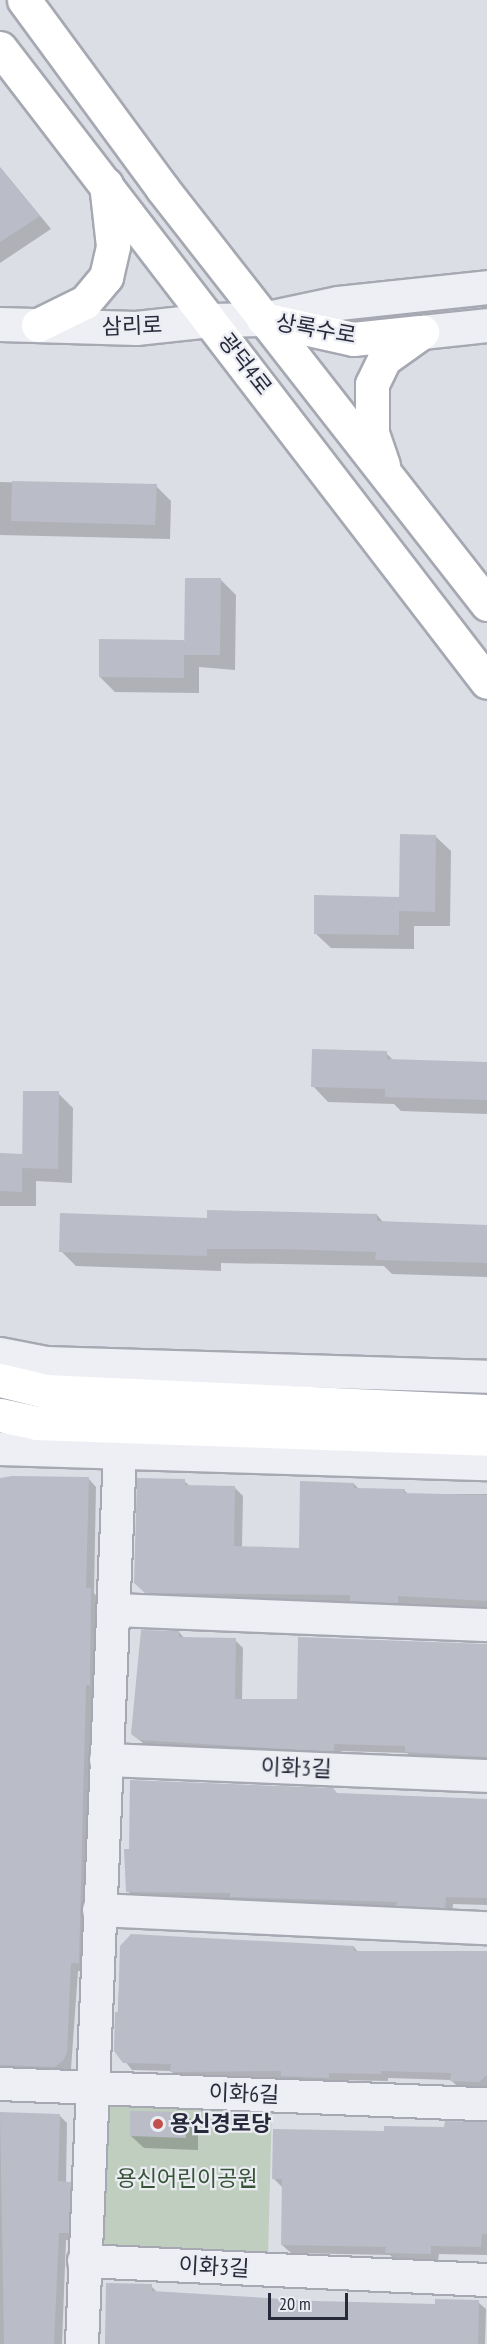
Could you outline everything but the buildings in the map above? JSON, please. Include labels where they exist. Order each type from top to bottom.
[{"type":"main road","name":"광덕4로","points":[[24,0],[263,319],[487,604]]},
{"type":"main road","name":"광덕4로","points":[[0,48],[487,682]]},
{"type":"main road","points":[[38,325],[85,302],[106,277],[113,246],[106,184]]},
{"type":"main road","name":"상록수로","points":[[263,319],[353,339],[422,332]]},
{"type":"main road","points":[[388,479],[372,433],[372,384],[384,359],[422,332]]},
{"type":"main road","points":[[0,1380],[45,1391],[487,1411]]},
{"type":"main road","points":[[0,1415],[37,1423],[487,1439]]},
{"type":"street","name":"상록수로","points":[[263,319],[338,303],[487,287]]},
{"type":"street","name":"삼리로","points":[[0,324],[136,328],[210,320],[263,319]]},
{"type":"street","name":"상록수로","points":[[422,332],[487,324]]},
{"type":"street","points":[[0,1354],[46,1363],[487,1377]]},
{"type":"street","points":[[0,1449],[487,1464]]},
{"type":"street","points":[[82,2344],[91,2087],[120,1451]]},
{"type":"street","points":[[113,1610],[487,1626]]},
{"type":"street","name":"이화3길","points":[[106,1760],[487,1776]]},
{"type":"street","points":[[99,1910],[487,1928]]},
{"type":"street","name":"이화6길","points":[[0,2084],[487,2104]]},
{"type":"street","name":"이화3길","points":[[84,2261],[487,2280]]},
{"type":"green space","name":"용신어린이공원","points":[[116,2102],[272,2105],[268,2255],[113,2252],[103,2242],[106,2111]]},
{"type":"place","name":"용신경로당","points":[[158,2124]]}]
